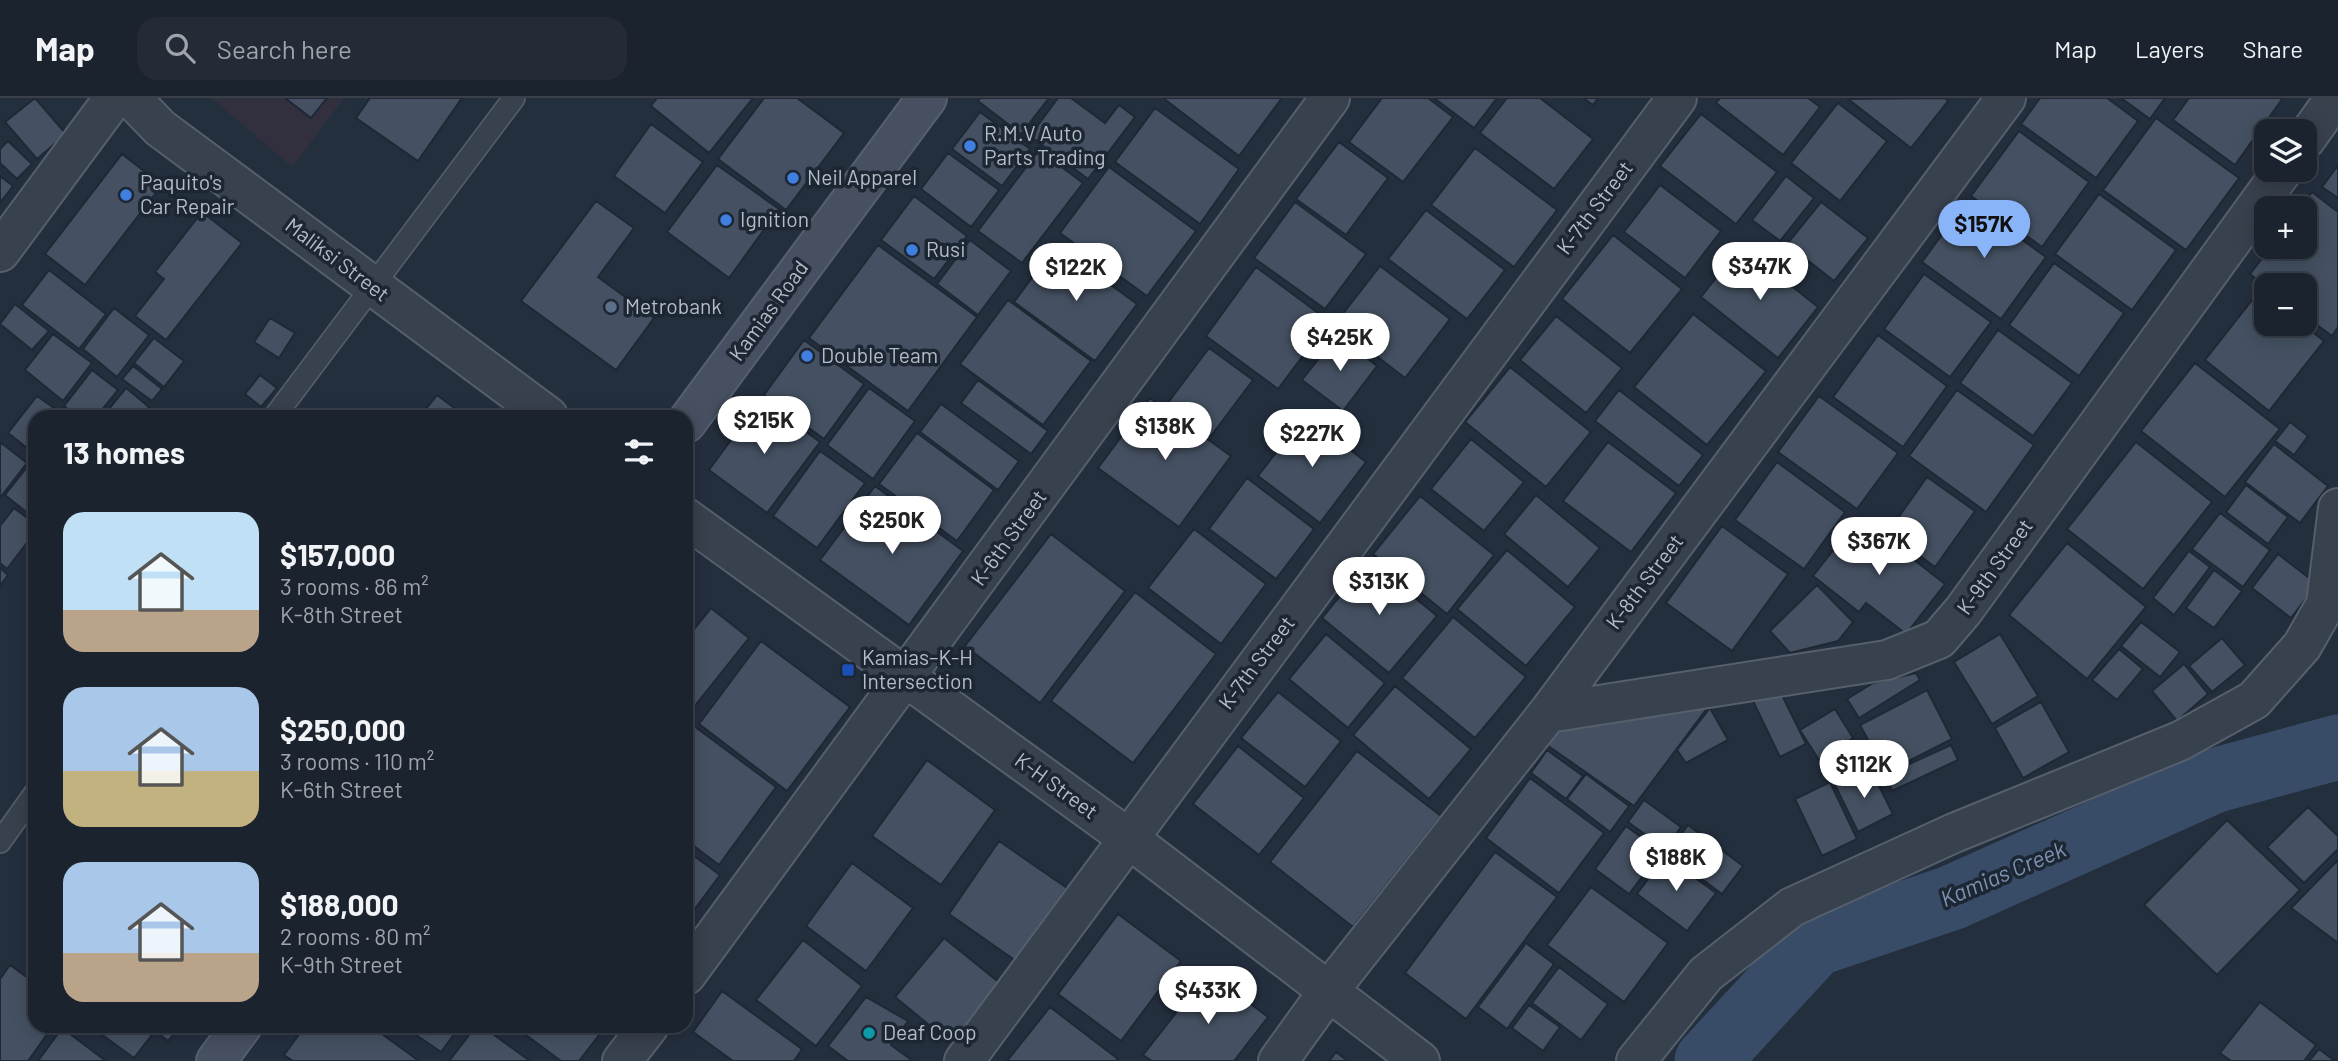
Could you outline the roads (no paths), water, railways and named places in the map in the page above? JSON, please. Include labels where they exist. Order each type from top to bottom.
[{"type":"main road","name":"Kamias Road","points":[[693,414],[926,98]]},
{"type":"main road","points":[[216,1061],[237,1033]]},
{"type":"street","points":[[0,252],[114,98]]},
{"type":"street","name":"Maliksi Street","points":[[131,98],[160,128],[540,410]]},
{"type":"street","name":"K-6th Street","points":[[693,966],[907,678],[1330,98]]},
{"type":"street","name":"K-7th Street","points":[[964,1061],[1677,98]]},
{"type":"street","name":"K-8th Street","points":[[1278,1061],[1327,993],[1548,713],[2006,98]]},
{"type":"street","points":[[2317,123],[2335,98]]},
{"type":"street","name":"K-9th Street","points":[[1548,713],[1887,660],[1939,639],[1963,611],[2274,182]]},
{"type":"street","points":[[1636,1061],[1706,974],[1792,907],[1954,832],[2180,741],[2254,700],[2302,646],[2326,604],[2338,508]]},
{"type":"street","name":"K-H Street","points":[[693,523],[1128,838],[1327,993],[1420,1061]]},
{"type":"street","points":[[622,1061],[644,1033]]},
{"type":"lane","points":[[279,410],[514,98]]},
{"type":"lane","points":[[0,842],[28,803]]},
{"type":"waterway","name":"Kamias Creek","points":[[1707,1061],[1815,944],[1951,898],[2213,781],[2338,747]]},
{"type":"place","name":"R.M.V Auto Parts Trading","points":[[970,146]]},
{"type":"place","name":"Neil Apparel","points":[[793,178]]},
{"type":"place","name":"Paquito's Car Repair","points":[[126,195]]},
{"type":"place","name":"Ignition","points":[[726,220]]},
{"type":"place","name":"Rusi","points":[[912,250]]},
{"type":"place","name":"Metrobank","points":[[611,307]]},
{"type":"place","name":"Double Team","points":[[807,356]]},
{"type":"place","name":"Kamias–K-H Intersection","points":[[848,670]]},
{"type":"place","name":"Deaf Coop","points":[[869,1033]]}]
